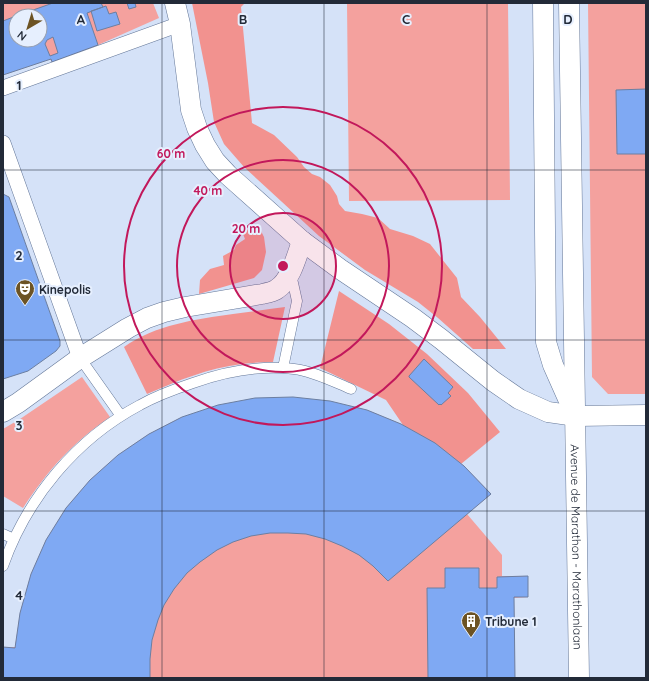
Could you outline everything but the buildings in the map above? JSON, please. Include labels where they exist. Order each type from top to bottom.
[{"type":"street","points":[[174,3],[180,24],[191,110],[205,145],[215,161],[228,175],[302,241],[340,269],[413,318],[493,381],[519,399],[548,412],[576,416],[646,415]]},
{"type":"street","name":"Avenue de Marathon - Marathonlaan","points":[[543,3],[546,342],[552,365],[576,416]]},
{"type":"street","name":"Avenue de Marathon - Marathonlaan","points":[[569,3],[579,678]]},
{"type":"street","points":[[3,88],[180,24]]},
{"type":"street","points":[[3,144],[8,171],[80,358]]},
{"type":"street","points":[[545,195],[572,195]]},
{"type":"street","points":[[3,412],[18,403],[80,358],[147,318],[185,307],[270,292],[278,288],[289,275],[302,241]]},
{"type":"lane","points":[[283,368],[297,301],[293,283],[289,275]]},
{"type":"lane","points":[[80,358],[121,416]]},
{"type":"lane","points":[[3,566],[20,526],[40,494],[64,465],[91,438],[106,426],[140,405],[164,393],[211,376],[256,369],[283,368],[305,370],[351,389]]},
{"type":"lane","points":[[3,534],[14,539]]},
{"type":"shaded area","points":[[3,3],[153,3],[159,18],[98,45],[52,62],[50,59],[3,75]]},
{"type":"shaded area","points":[[192,3],[245,3],[241,7],[252,123],[274,135],[297,157],[304,167],[312,174],[320,177],[330,185],[337,196],[339,204],[345,211],[378,218],[390,229],[413,236],[430,244],[457,278],[461,297],[480,317],[506,349],[473,349],[418,302],[365,270],[319,236],[244,167],[224,144],[214,122]]},
{"type":"shaded area","points":[[347,3],[508,3],[510,200],[349,201]]},
{"type":"shaded area","points":[[588,3],[646,3],[646,394],[608,394],[592,377]]},
{"type":"shaded area","points":[[250,227],[259,227],[264,237],[266,252],[262,270],[254,278],[199,294],[200,280],[210,269],[224,265],[223,256],[234,250],[236,245],[245,239],[243,234]]},
{"type":"shaded area","points":[[339,291],[389,324],[427,354],[468,393],[500,432],[461,464],[434,443],[403,425],[386,400],[320,368]]},
{"type":"shaded area","points":[[285,307],[273,362],[242,364],[205,372],[147,394],[124,347],[149,333],[176,324],[205,318]]},
{"type":"shaded area","points":[[82,377],[110,417],[72,447],[51,469],[23,508],[3,496],[3,429]]},
{"type":"shaded area","points":[[367,410],[401,424],[435,443],[464,466],[491,494],[467,514],[502,555],[502,576],[528,576],[528,597],[514,598],[515,678],[3,678],[3,647],[15,647],[20,613],[31,574],[46,540],[66,508],[90,480],[118,455],[149,434],[182,417]]},
{"type":"place","name":"Kinepolis","points":[[25,306]]},
{"type":"place","name":"Tribune 1","points":[[471,638]]}]
